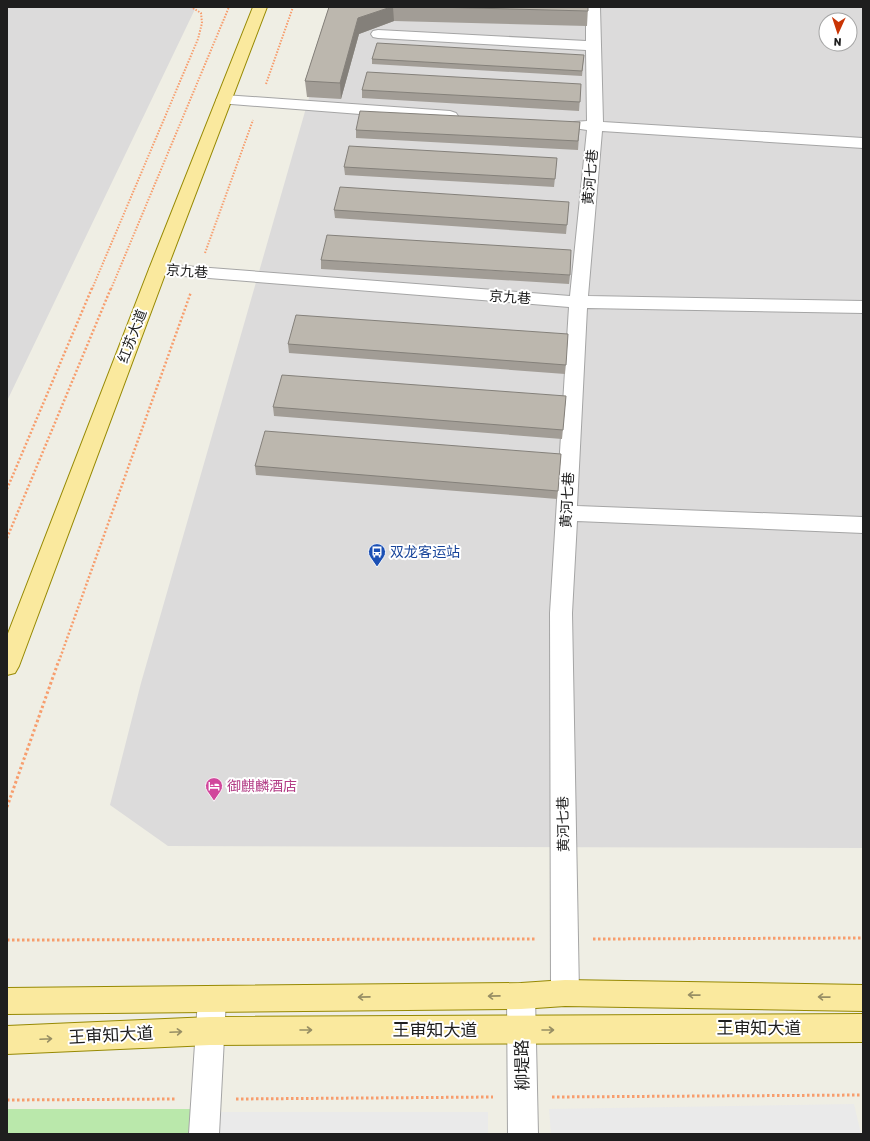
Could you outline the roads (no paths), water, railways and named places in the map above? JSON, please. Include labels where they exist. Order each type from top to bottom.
[{"type":"main road","name":"红苏大道","points":[[7,666],[158,269],[260,7]]},
{"type":"main road","name":"王审知大道","points":[[7,1001],[521,996],[565,993],[863,998]]},
{"type":"main road","name":"王审知大道","points":[[7,1040],[210,1031],[863,1028]]},
{"type":"street","name":"黄河七巷","points":[[565,993],[561,613],[578,302],[594,126],[593,7]]},
{"type":"street","points":[[378,34],[594,46]]},
{"type":"street","points":[[224,100],[462,117]]},
{"type":"street","points":[[563,124],[863,143]]},
{"type":"street","name":"京九巷","points":[[158,269],[578,302],[863,307]]},
{"type":"street","points":[[566,513],[863,525]]},
{"type":"street","name":"柳堤路","points":[[521,996],[523,1134]]},
{"type":"street","points":[[204,1134],[212,999]]},
{"type":"place","name":"双龙客运站","points":[[377,567]]},
{"type":"place","name":"御麒麟酒店","points":[[214,801]]}]
